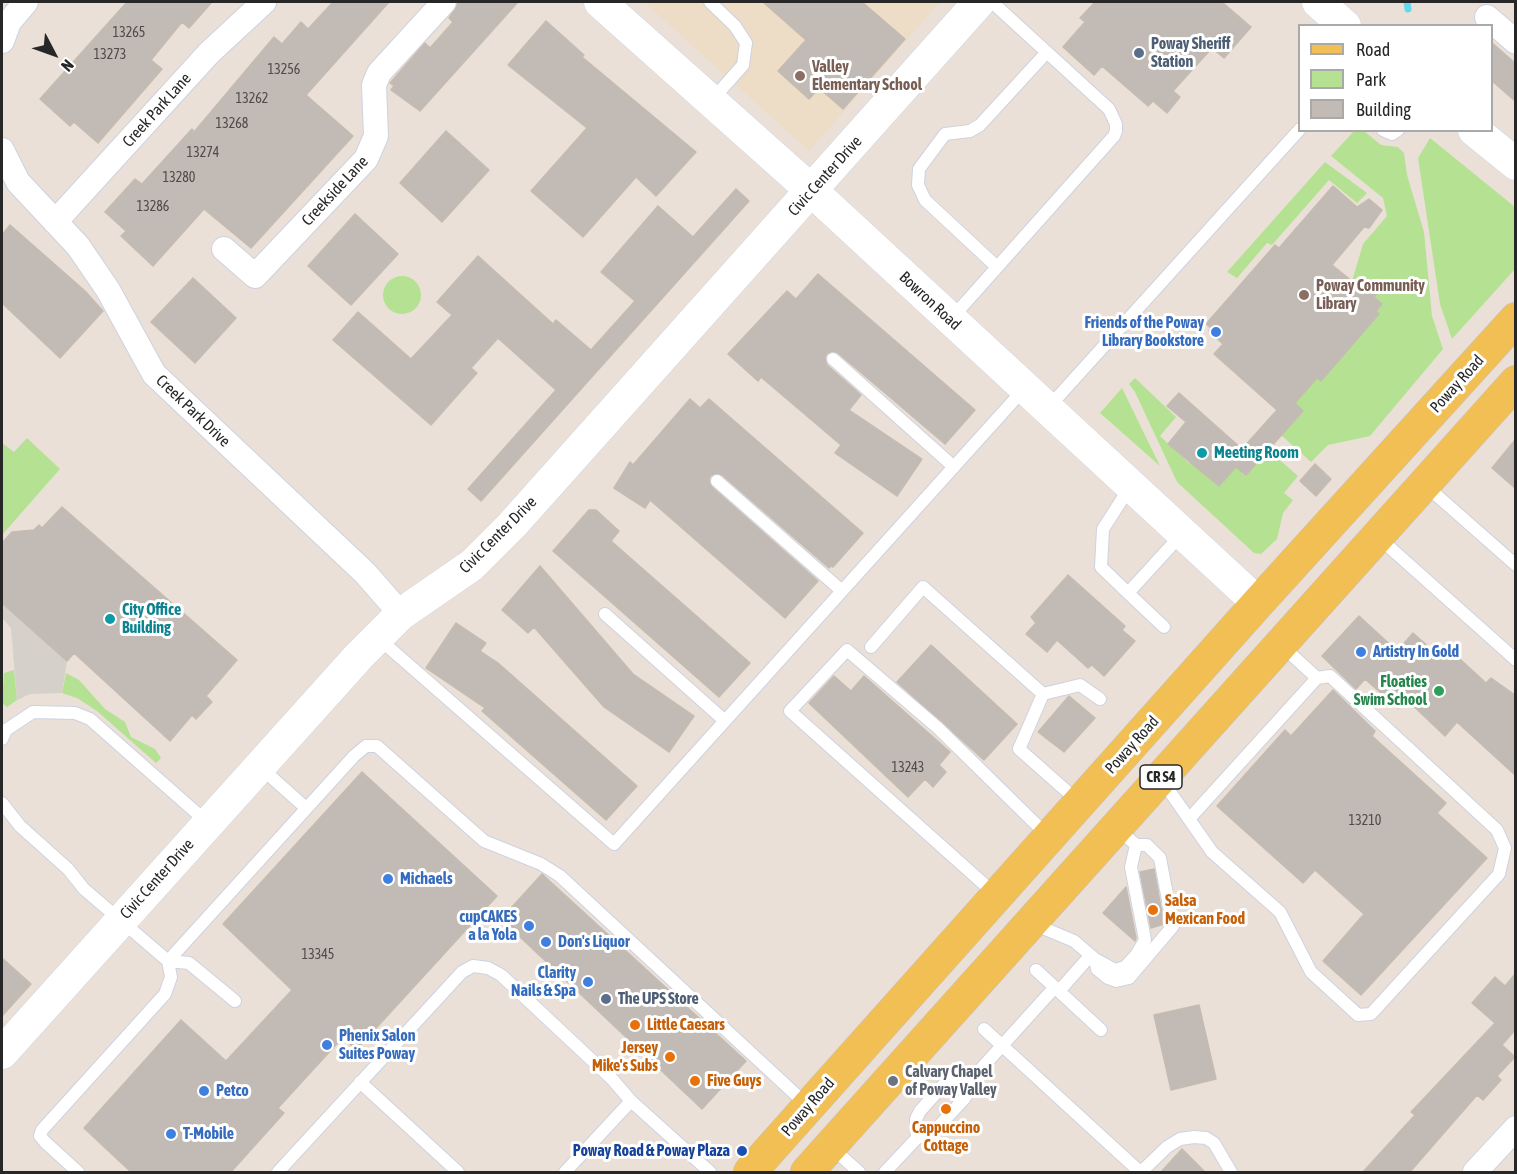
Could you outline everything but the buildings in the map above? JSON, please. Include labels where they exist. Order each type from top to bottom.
[{"type":"main road","name":"Poway Road","points":[[750,1173],[1204,663],[1515,319]]},
{"type":"main road","points":[[1424,484],[1414,475],[1412,466],[1461,405],[1483,356]]},
{"type":"main road","name":"CR S4","points":[[807,1173],[1030,923],[1126,836],[1156,782],[1515,382]]},
{"type":"main road","points":[[1191,744],[1208,698],[1266,630],[1270,621],[1269,613],[1258,603]]},
{"type":"main road","points":[[1156,782],[1143,779],[1143,765],[1181,718],[1204,663]]},
{"type":"main road","points":[[958,1004],[948,991],[951,978],[1039,878],[1053,853],[1054,832]]},
{"type":"main road","points":[[831,1146],[849,1099],[929,1007],[929,989],[922,980]]},
{"type":"main road","points":[[762,1173],[776,1143]]},
{"type":"street","points":[[2,42],[9,22],[26,2]]},
{"type":"street","name":"Creek Park Lane","points":[[55,222],[209,53],[264,2]]},
{"type":"street","name":"Creekside Lane","points":[[224,249],[256,286],[366,159],[376,136],[374,85],[378,73],[444,2]]},
{"type":"street","name":"Bowron Road","points":[[600,2],[812,191],[1258,603]]},
{"type":"street","name":"Civic Center Drive","points":[[2,1053],[259,765],[377,637],[401,614],[460,574],[486,551],[812,191],[979,2]]},
{"type":"street","points":[[1318,2],[1343,24]]},
{"type":"street","points":[[1488,15],[1515,42]]},
{"type":"street","points":[[1476,132],[1515,164]]},
{"type":"street","name":"Creek Park Drive","points":[[2,150],[18,182],[78,246],[108,290],[154,374],[365,573],[401,614]]},
{"type":"street","points":[[1474,1173],[1515,1128]]},
{"type":"lane","points":[[710,2],[735,26],[746,43],[747,54],[743,65],[711,101]]},
{"type":"lane","points":[[950,320],[1116,131],[1116,124],[1109,110],[992,2]]},
{"type":"lane","points":[[997,267],[925,200],[918,185],[919,169],[945,134],[970,131],[980,125],[1047,52]]},
{"type":"lane","points":[[377,637],[614,844],[954,467],[1036,399],[1298,130]]},
{"type":"lane","points":[[833,359],[954,467]]},
{"type":"lane","points":[[717,481],[842,591]]},
{"type":"lane","points":[[1424,484],[1514,561]]},
{"type":"lane","points":[[1130,487],[1103,529],[1101,567],[1164,627]]},
{"type":"lane","points":[[1128,593],[1182,534]]},
{"type":"lane","points":[[1378,536],[1515,660]]},
{"type":"lane","points":[[871,647],[923,587],[1043,694]]},
{"type":"lane","points":[[605,614],[725,720]]},
{"type":"lane","points":[[1281,644],[1317,678]]},
{"type":"lane","points":[[997,896],[790,711],[847,650],[1054,832]]},
{"type":"lane","points":[[1156,782],[1189,819],[1212,852],[1280,912],[1311,972],[1358,1015],[1371,1014],[1499,874],[1505,849],[1497,830],[1330,676],[1317,678],[1189,819]]},
{"type":"lane","points":[[1043,694],[1080,685],[1100,699]]},
{"type":"lane","points":[[1043,694],[1019,749],[1080,803]]},
{"type":"lane","points":[[2,739],[6,730],[22,717],[33,712],[75,712],[90,719],[208,823]]},
{"type":"lane","points":[[168,961],[361,748],[371,745],[382,748],[484,841],[541,864],[560,876],[808,1106]]},
{"type":"lane","points":[[259,765],[306,808]]},
{"type":"lane","points":[[2,803],[20,826],[69,869],[84,889],[119,921],[168,961],[189,963],[235,1001]]},
{"type":"lane","points":[[1093,957],[1097,969],[1108,978],[1116,981],[1129,978],[1173,926],[1160,858],[1147,845],[1126,836]]},
{"type":"lane","points":[[1030,923],[1074,941],[1093,957],[1119,970],[1145,943],[1126,836]]},
{"type":"lane","points":[[885,1173],[917,1138],[928,1135],[939,1126],[964,1100],[969,1091],[970,1081],[1002,1045],[1057,989],[1093,957]]},
{"type":"lane","points":[[78,1173],[45,1142],[40,1136],[42,1130],[165,994],[171,977],[168,961]]},
{"type":"lane","points":[[278,1173],[462,972],[472,966],[488,968],[501,975],[612,1079],[631,1101],[710,1173]]},
{"type":"lane","points":[[1036,970],[1101,1030]]},
{"type":"lane","points":[[984,1029],[1141,1173],[1167,1147],[1180,1139],[1194,1137],[1206,1138],[1214,1143],[1231,1173]]},
{"type":"lane","points":[[917,1138],[916,1119],[920,1111],[951,1078],[960,1077],[970,1081]]},
{"type":"lane","points":[[360,1082],[458,1173]]},
{"type":"lane","points":[[565,1173],[631,1101]]},
{"type":"lane","points":[[831,1146],[859,1173]]},
{"type":"shaded area","name":"Valley Elementary School","points":[[644,2],[940,2],[809,151]]},
{"type":"shaded area","points":[[5,597],[46,642],[67,661],[62,693],[30,694],[17,700],[11,628],[2,618],[2,601]]},
{"type":"green space","points":[[1353,132],[1365,132],[1381,145],[1398,147],[1404,153],[1407,175],[1424,232],[1432,316],[1443,349],[1370,436],[1328,445],[1311,462],[1281,435],[1295,403],[1317,378],[1321,381],[1379,314],[1376,311],[1382,304],[1374,297],[1378,292],[1368,284],[1352,281],[1363,244],[1387,216],[1383,198],[1331,156]]},
{"type":"green space","points":[[1430,138],[1515,207],[1515,269],[1452,339],[1440,304],[1418,158]]},
{"type":"green space","points":[[1325,162],[1367,193],[1357,203],[1329,180],[1272,245],[1267,243],[1237,278],[1227,272]]},
{"type":"green space","points":[[402,276],[415,282],[421,295],[415,308],[402,314],[389,308],[383,295],[389,282]]},
{"type":"green space","points":[[1135,378],[1176,417],[1160,436],[1189,463],[1191,461],[1219,486],[1236,467],[1246,475],[1268,450],[1298,476],[1284,493],[1293,500],[1283,513],[1277,539],[1261,554],[1254,553],[1177,482],[1135,392],[1129,384]]},
{"type":"green space","points":[[1122,388],[1160,466],[1100,413]]},
{"type":"green space","points":[[27,438],[60,469],[2,535],[2,443],[14,452]]},
{"type":"green space","points":[[14,670],[17,700],[7,707],[2,703],[4,673]]},
{"type":"green space","points":[[66,673],[79,680],[105,709],[125,722],[131,737],[155,749],[161,758],[156,763],[97,711],[77,698],[62,693]]},
{"type":"waterway","points":[[1407,2],[1408,9]]},
{"type":"place","name":"Poway Sheriff Station","points":[[1139,53]]},
{"type":"place","name":"Valley Elementary School","points":[[800,76]]},
{"type":"place","name":"Poway Community Library","points":[[1304,295]]},
{"type":"place","name":"Friends of the Poway Library Bookstore","points":[[1216,332]]},
{"type":"place","name":"Meeting Room","points":[[1202,453]]},
{"type":"place","name":"City Office Building","points":[[110,619]]},
{"type":"place","name":"Artistry In Gold","points":[[1361,652]]},
{"type":"place","name":"Floaties Swim School","points":[[1439,691]]},
{"type":"place","name":"Michaels","points":[[388,879]]},
{"type":"place","name":"Salsa Mexican Food","points":[[1153,910]]},
{"type":"place","name":"cupCAKES a la Yola","points":[[529,926]]},
{"type":"place","name":"Don's Liquor","points":[[546,942]]},
{"type":"place","name":"Clarity Nails & Spa","points":[[588,982]]},
{"type":"place","name":"The UPS Store","points":[[606,999]]},
{"type":"place","name":"Little Caesars","points":[[635,1025]]},
{"type":"place","name":"Phenix Salon Suites Poway","points":[[327,1045]]},
{"type":"place","name":"Jersey Mike's Subs","points":[[670,1057]]},
{"type":"place","name":"Five Guys","points":[[695,1081]]},
{"type":"place","name":"Calvary Chapel of Poway Valley","points":[[893,1081]]},
{"type":"place","name":"Petco","points":[[204,1091]]},
{"type":"place","name":"Cappuccino Cottage","points":[[946,1109]]},
{"type":"place","name":"T-Mobile","points":[[171,1134]]},
{"type":"place","name":"Poway Road & Poway Plaza","points":[[742,1151]]}]
